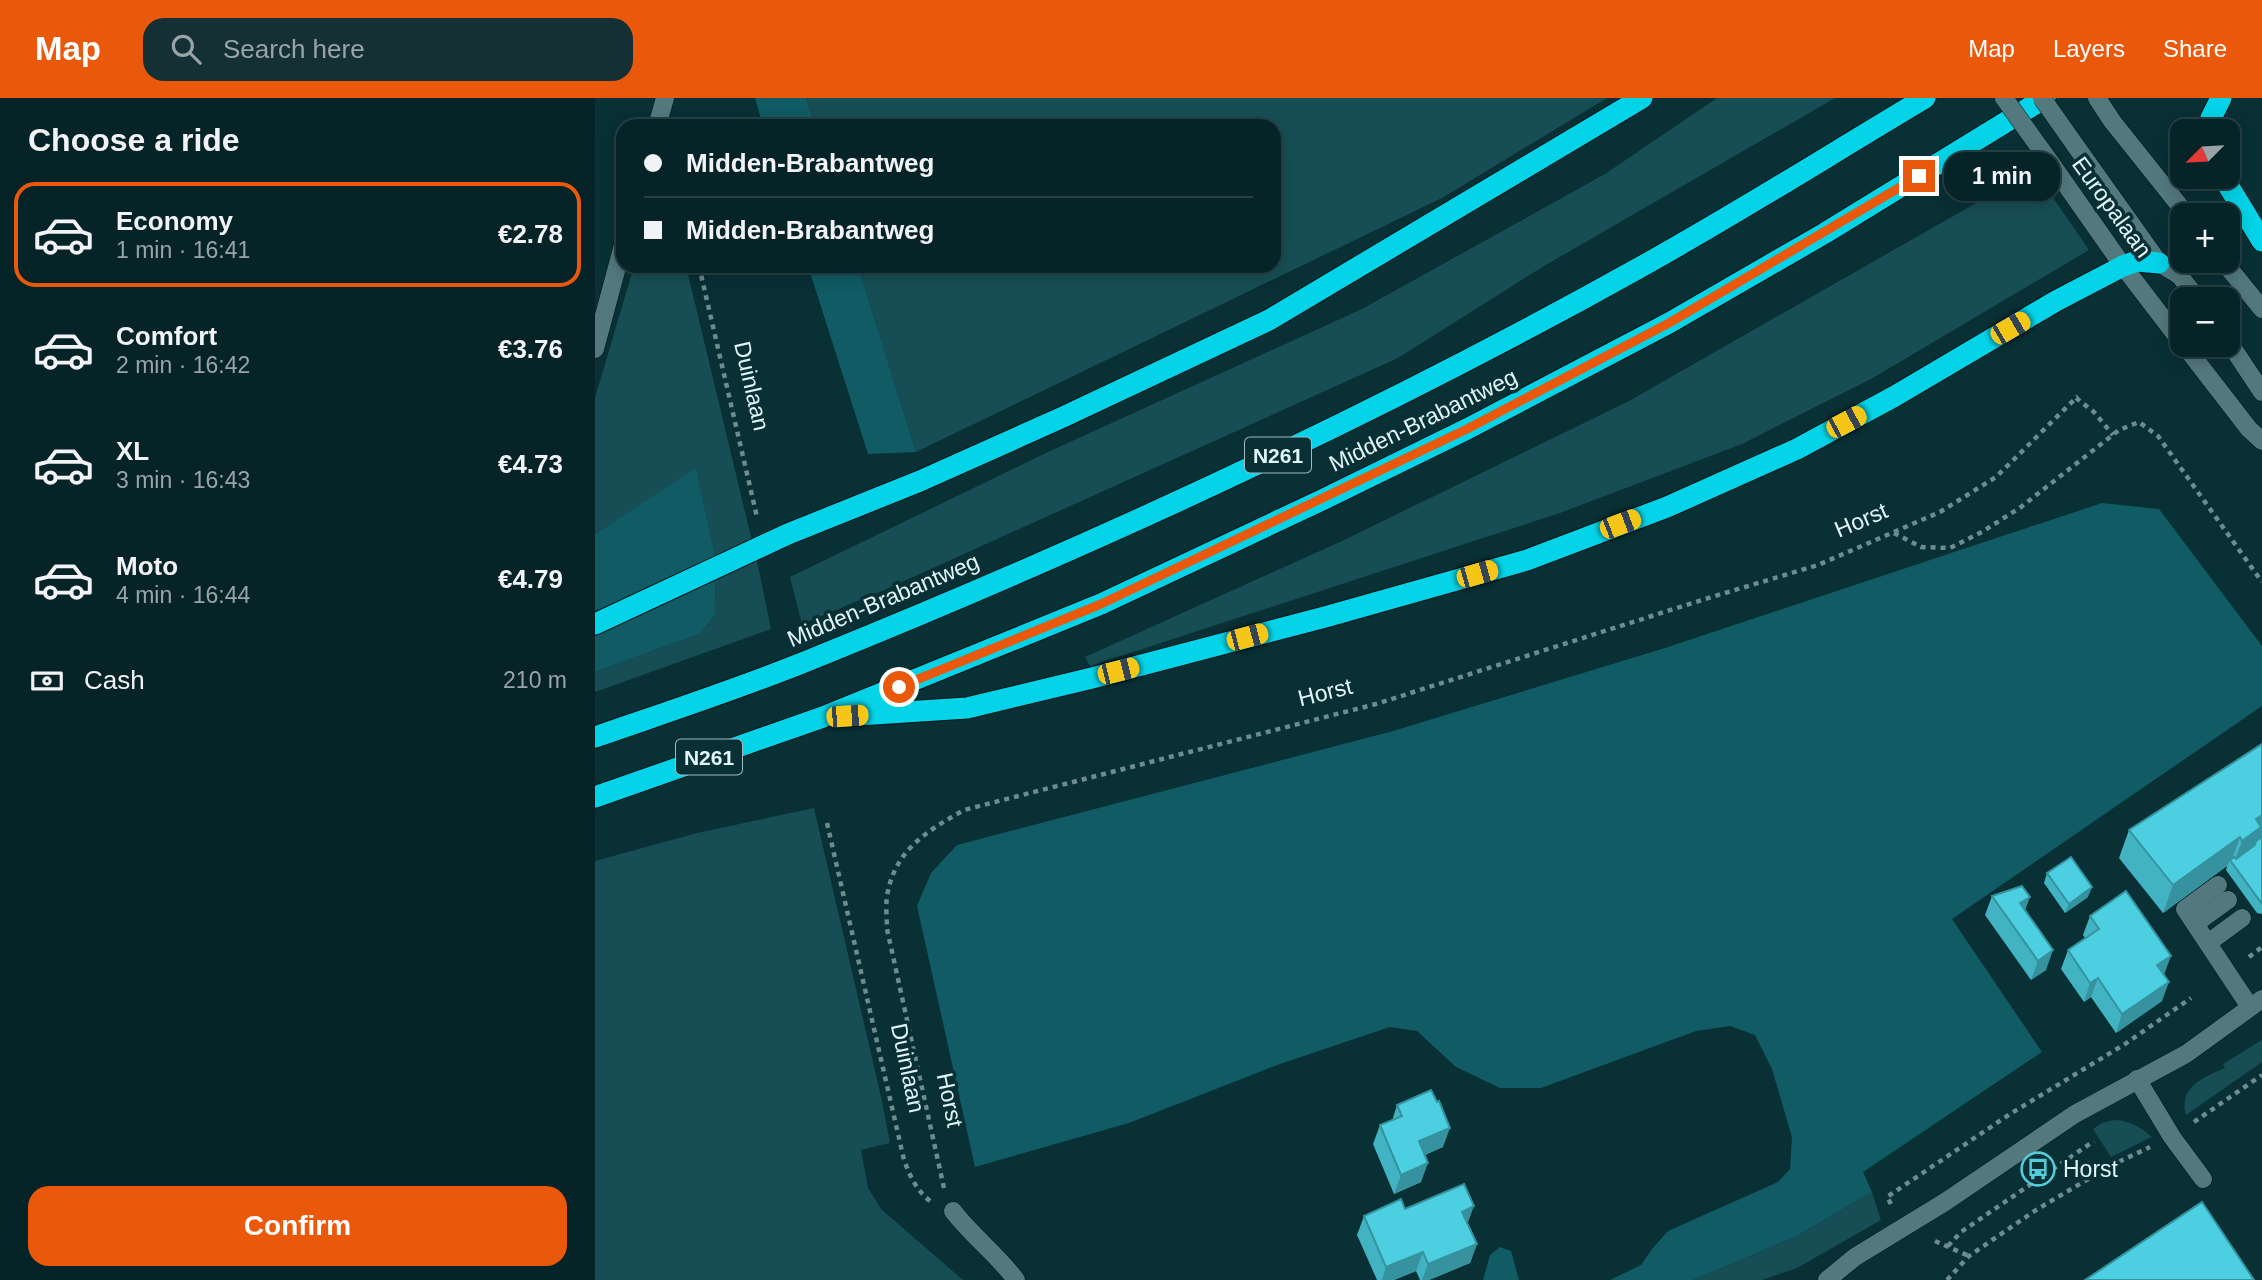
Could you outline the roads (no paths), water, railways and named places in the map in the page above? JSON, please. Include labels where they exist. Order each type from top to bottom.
[{"type":"highway","points":[[595,624],[788,534],[920,481],[1027,433],[1269,320],[1642,98]]},
{"type":"highway","name":"Midden-Brabantweg","points":[[595,737],[809,661],[1078,547],[1300,445],[1640,268],[1925,98]]},
{"type":"highway","name":"Midden-Brabantweg","points":[[595,797],[823,717],[1101,604],[1467,429],[1681,316],[1825,233],[2044,98]]},
{"type":"highway","points":[[2211,119],[2221,98]]},
{"type":"highway","points":[[2230,189],[2262,241]]},
{"type":"highway","points":[[2123,266],[2137,261],[2159,263]]},
{"type":"highway","name":"N261","points":[[823,717],[967,708],[1325,617],[1527,560],[1667,507],[1797,449],[1895,396],[2056,301],[2123,266]]},
{"type":"main road","points":[[659,119],[665,98]]},
{"type":"main road","name":"Europalaan","points":[[2004,98],[2123,266],[2170,327]]},
{"type":"main road","name":"Europalaan","points":[[2044,98],[2159,263],[2179,275],[2189,287]]},
{"type":"main road","points":[[2097,98],[2177,203]]},
{"type":"main road","points":[[595,349],[616,271]]},
{"type":"main road","points":[[2233,273],[2262,309]]},
{"type":"main road","name":"Europalaan","points":[[2193,357],[2262,442]]},
{"type":"main road","points":[[2239,357],[2262,392]]},
{"type":"main road","points":[[1834,1277],[1855,1257],[2075,1114],[2186,1054],[2256,1003],[2208,943],[2185,909],[2223,892]]},
{"type":"main road","points":[[2208,943],[2242,918]]},
{"type":"main road","points":[[2137,1079],[2172,1137],[2203,1179]]},
{"type":"main road","points":[[953,1211],[968,1231],[1006,1266],[1016,1280]]},
{"type":"place","name":"Horst","points":[[2038,1169]]}]
